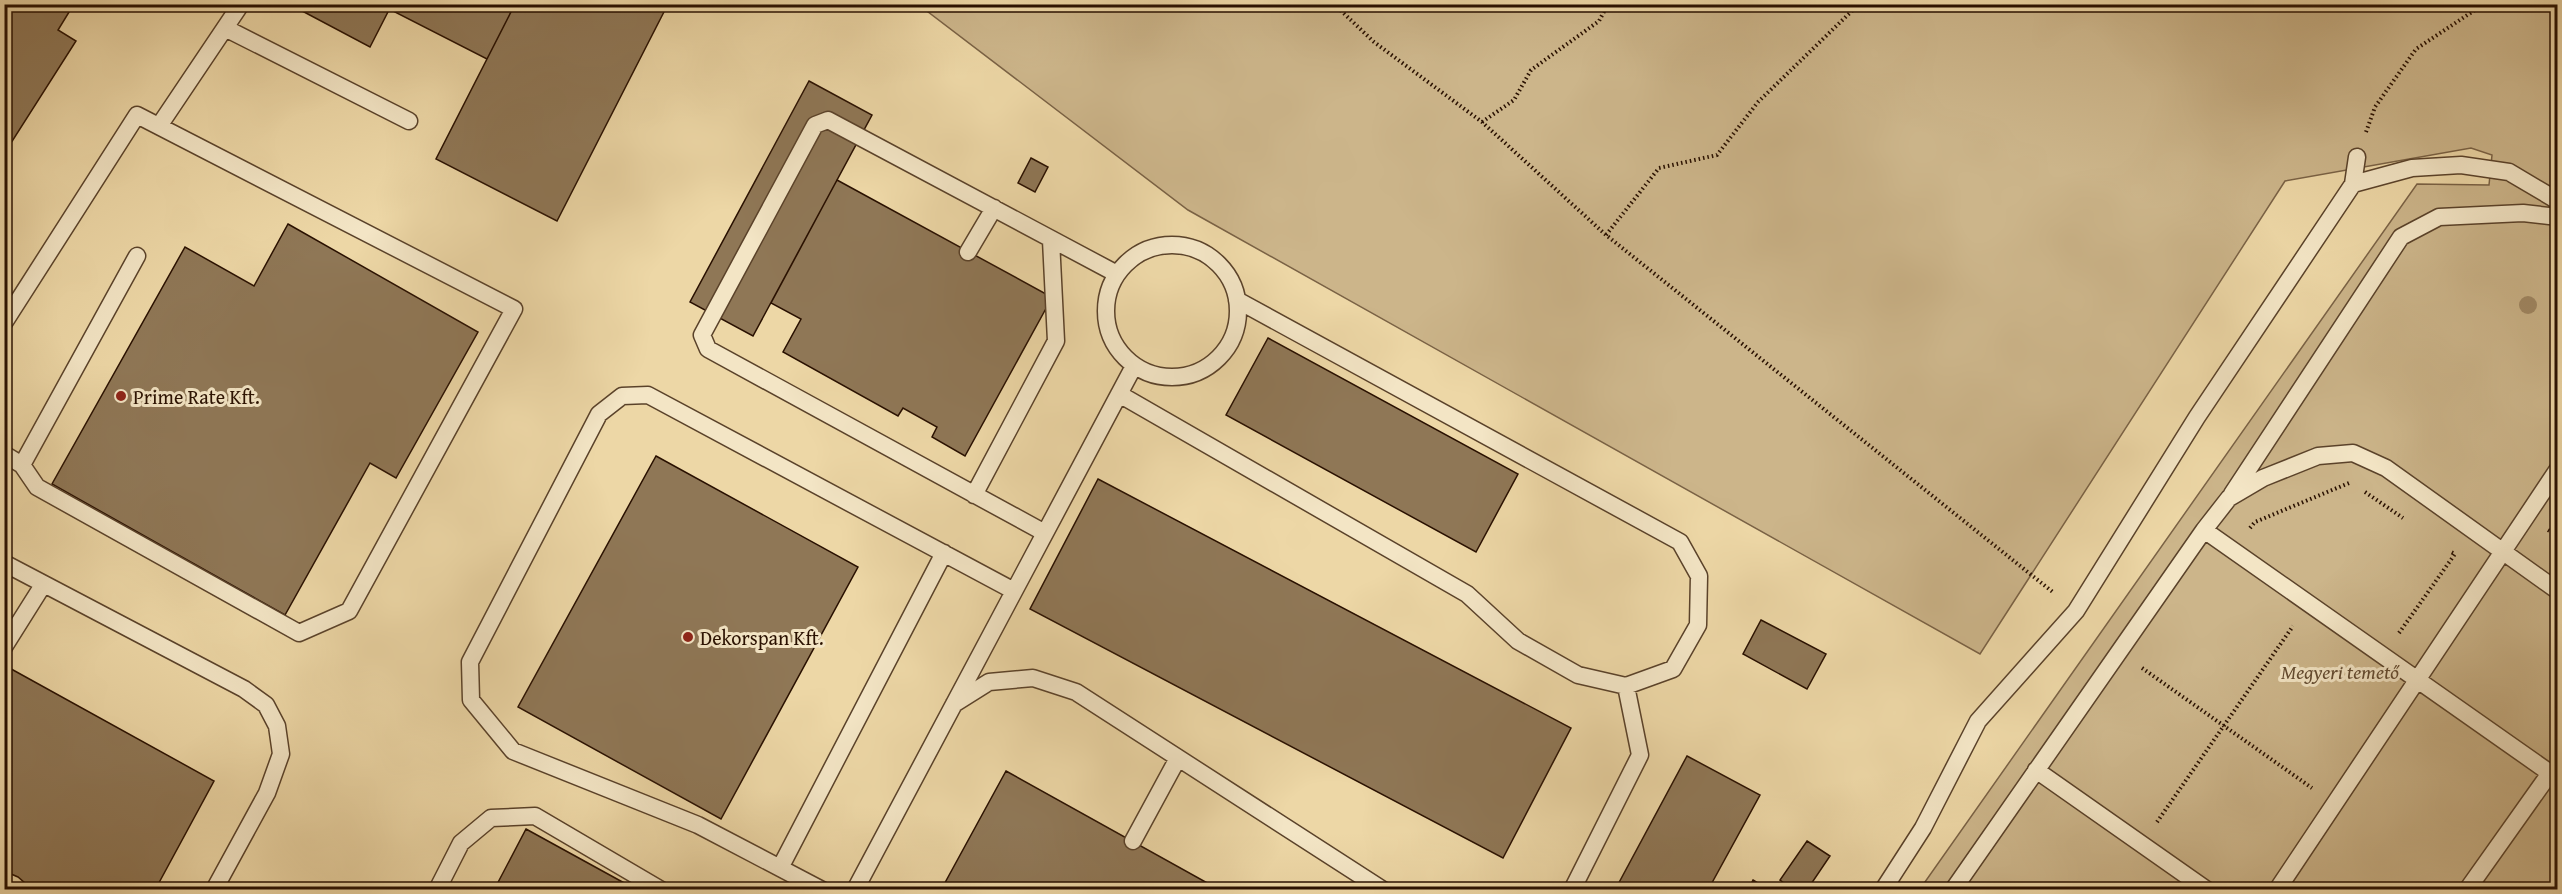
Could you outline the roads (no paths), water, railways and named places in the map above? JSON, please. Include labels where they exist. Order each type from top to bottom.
[{"type":"lane","points":[[159,126],[241,4]]},
{"type":"lane","points":[[225,28],[409,121]]},
{"type":"lane","points":[[4,323],[137,115],[514,309],[349,611],[299,633],[37,487],[22,465],[4,454]]},
{"type":"lane","points":[[1045,533],[708,349],[702,335],[815,125],[828,120],[1117,274]]},
{"type":"lane","points":[[1883,890],[1923,828],[1978,721],[2076,610],[2197,417],[2353,184],[2357,157]]},
{"type":"lane","points":[[2353,184],[2412,168],[2461,165],[2509,172],[2558,201]]},
{"type":"lane","points":[[968,252],[994,208]]},
{"type":"lane","points":[[1953,890],[2204,530],[2229,498],[2401,237],[2439,217],[2523,213],[2558,217]]},
{"type":"lane","points":[[974,495],[1056,341],[1051,240]]},
{"type":"lane","points":[[1175,245],[1196,250],[1215,262],[1230,279],[1237,300],[1237,322],[1229,343],[1216,361],[1197,372],[1176,378],[1154,375],[1134,366],[1119,352],[1109,333],[1106,313],[1108,292],[1117,274],[1132,258],[1152,248],[1175,245]]},
{"type":"lane","points":[[22,465],[138,256]]},
{"type":"lane","points":[[1119,393],[1467,594],[1518,641],[1578,675],[1626,686],[1673,669],[1698,624],[1699,576],[1680,542],[1237,300]]},
{"type":"lane","points":[[855,890],[1134,366]]},
{"type":"lane","points":[[822,890],[698,825],[513,751],[471,700],[470,662],[599,414],[622,396],[648,395],[1014,591]]},
{"type":"lane","points":[[2229,498],[2263,478],[2318,456],[2354,453],[2386,468],[2558,591]]},
{"type":"lane","points":[[2277,890],[2558,469]]},
{"type":"lane","points":[[2204,530],[2550,773],[2467,890]]},
{"type":"lane","points":[[780,868],[944,553]]},
{"type":"lane","points":[[4,563],[244,688],[266,705],[277,726],[281,754],[267,793],[214,890]]},
{"type":"lane","points":[[4,647],[44,585]]},
{"type":"lane","points":[[953,704],[989,682],[1033,678],[1076,692],[1179,758],[1357,883],[1383,890]]},
{"type":"lane","points":[[1572,890],[1640,756],[1626,686]]},
{"type":"lane","points":[[1133,841],[1179,758]]},
{"type":"lane","points":[[2036,770],[2207,890]]},
{"type":"lane","points":[[437,890],[461,843],[491,818],[535,816],[661,890]]},
{"type":"place","name":"Prime Rate Kft.","points":[[121,396]]},
{"type":"place","name":"Dekorspan Kft.","points":[[688,637]]},
{"type":"park label","name":"Megyeri temető","points":[[2340,671]]}]
